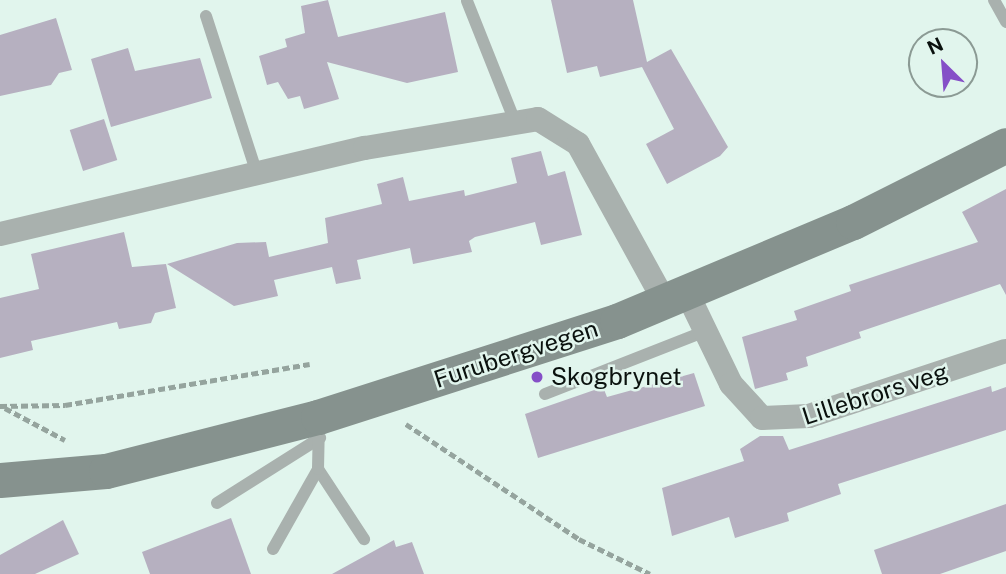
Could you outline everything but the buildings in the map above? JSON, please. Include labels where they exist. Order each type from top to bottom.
[{"type":"main road","name":"Furubergvegen","points":[[0,480],[106,471],[319,428],[677,300],[1006,145]]},
{"type":"street","points":[[0,234],[257,174],[514,119],[558,126],[578,144],[677,300]]},
{"type":"street","name":"Lillebrors veg","points":[[677,300],[706,331],[747,407],[761,418],[785,422],[1006,351]]},
{"type":"lane","points":[[994,0],[1006,22]]},
{"type":"lane","points":[[467,1],[514,119]]},
{"type":"lane","points":[[206,16],[257,174]]},
{"type":"lane","points":[[545,394],[706,331]]},
{"type":"lane","points":[[273,549],[318,470],[319,428]]},
{"type":"lane","points":[[217,503],[319,428]]},
{"type":"lane","points":[[318,470],[364,539]]},
{"type":"path","points":[[1,406],[65,405],[310,364]]},
{"type":"path","points":[[1,406],[69,442]]},
{"type":"path","points":[[403,422],[579,538],[650,574]]},
{"type":"place","name":"Skogbrynet","points":[[537,377]]}]
